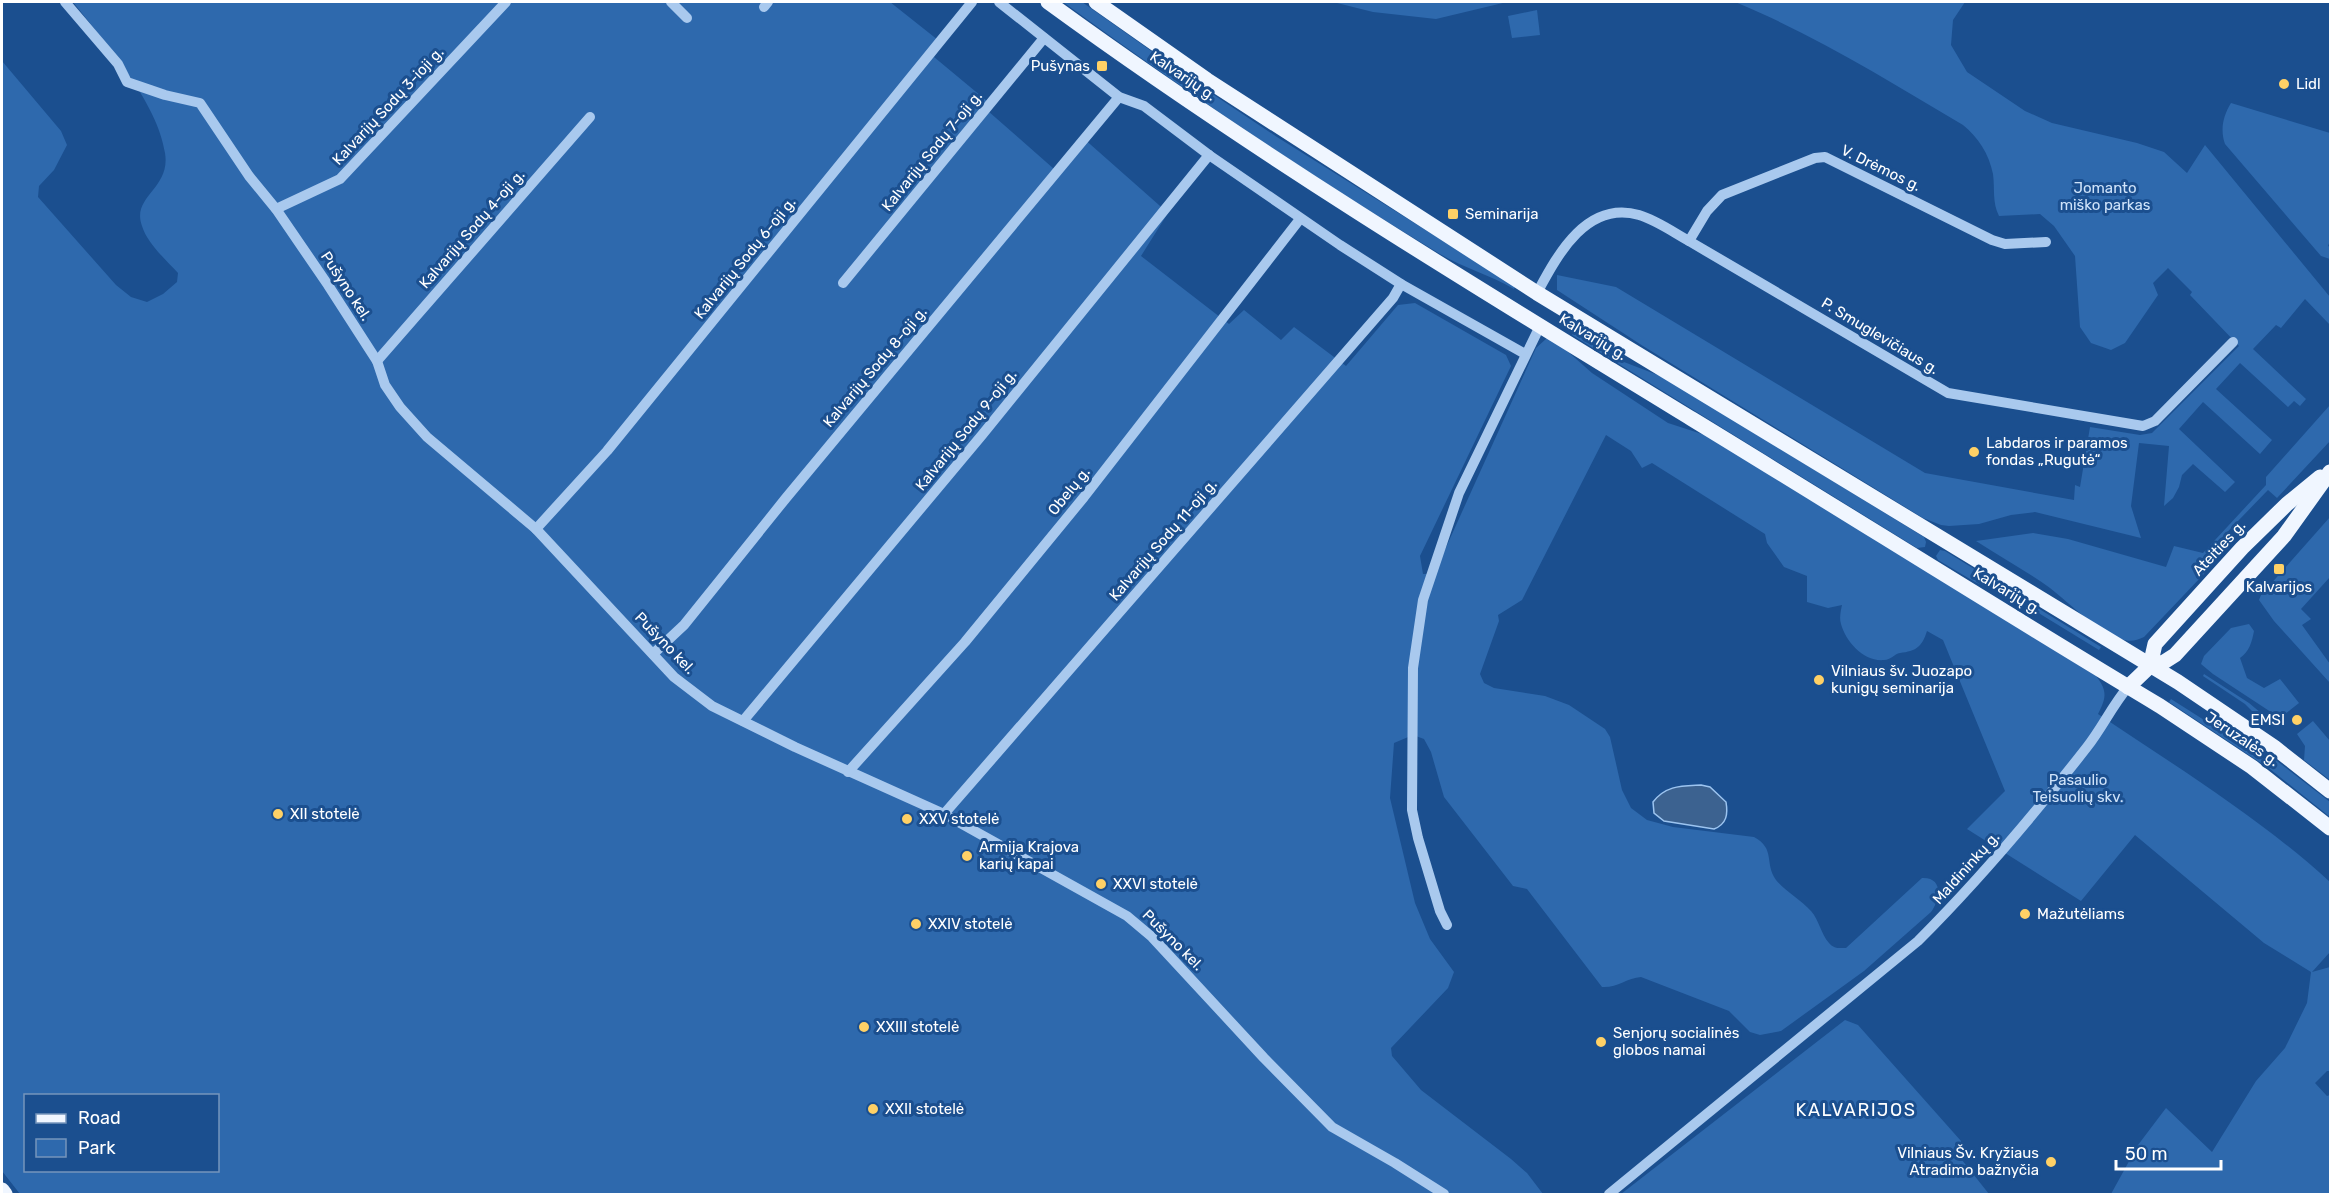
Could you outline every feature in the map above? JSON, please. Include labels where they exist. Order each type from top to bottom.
[{"type":"main road","name":"Kalvarijų g.","points":[[1048,2],[1140,69],[1247,142],[1540,326],[2128,687]]},
{"type":"main road","name":"Kalvarijų g.","points":[[1096,2],[1216,87],[1537,293],[2150,666]]},
{"type":"main road","points":[[1524,316],[1537,293]]},
{"type":"main road","name":"Ateities g.","points":[[2150,666],[2155,644],[2272,519],[2331,470]]},
{"type":"main road","name":"Ateities g.","points":[[2128,687],[2150,666],[2164,662],[2175,655],[2284,536],[2331,470]]},
{"type":"main road","name":"Jeruzalės g.","points":[[2150,666],[2178,682],[2274,747],[2331,791]]},
{"type":"main road","name":"Jeruzalės g.","points":[[2128,687],[2252,767],[2331,828]]},
{"type":"main road","points":[[2,1190],[5,1194]]},
{"type":"street","name":"Pušyno kel.","points":[[65,2],[118,64],[127,82],[200,103],[249,176],[276,209],[328,285],[377,361],[385,385],[400,407],[427,436],[536,529],[653,654],[689,689],[712,706],[848,772],[944,814],[1127,916],[1152,937],[1264,1058],[1332,1127],[1444,1194]]},
{"type":"street","name":"Kalvarijų Sodų 3-ioji g.","points":[[276,209],[340,179],[506,2]]},
{"type":"street","points":[[671,2],[687,18]]},
{"type":"street","name":"Kalvarijų Sodų 6-oji g.","points":[[536,529],[657,390],[972,2]]},
{"type":"street","points":[[999,2],[1119,97],[1144,106],[1300,219],[1401,284],[1525,354]]},
{"type":"street","name":"Kalvarijų Sodų 7-oji g.","points":[[843,283],[1044,38]]},
{"type":"street","name":"Kalvarijų Sodų 8-oji g.","points":[[653,654],[684,625],[786,498],[1119,97]]},
{"type":"street","name":"Kalvarijų Sodų 4-oji g.","points":[[377,361],[590,117]]},
{"type":"street","name":"Kalvarijų Sodų 9-oji g.","points":[[744,721],[982,435],[1209,155]]},
{"type":"street","name":"V. Drėmos g.","points":[[1689,241],[1707,211],[1722,195],[1815,158],[1824,157],[1992,240],[2005,244],[2046,242]]},
{"type":"street","name":"P. Smuglevičiaus g.","points":[[1537,293],[1572,237],[1587,223],[1607,215],[1635,214],[1646,217],[1689,241],[1940,389],[1958,396],[2143,426],[2155,421],[2233,342]]},
{"type":"street","name":"Obelų g.","points":[[848,772],[965,642],[1084,497],[1300,219]]},
{"type":"street","name":"Kalvarijų Sodų 11-oji g.","points":[[944,814],[1393,298],[1401,284]]},
{"type":"street","points":[[1447,925],[1421,848],[1412,810],[1413,668],[1423,600],[1459,493],[1540,326]]},
{"type":"street","name":"Maldininkų g.","points":[[1609,1194],[1918,941],[1960,898],[2089,745],[2115,703],[2128,687]]},
{"type":"green space","name":"Pasaulio Teisuolių skv.","points":[[73,2],[890,2],[943,44],[934,57],[993,106],[988,111],[1054,169],[1082,137],[1168,213],[1141,256],[1229,324],[1244,310],[1281,340],[1294,327],[1346,366],[1398,305],[1415,303],[1506,355],[1511,366],[1420,556],[1423,574],[1434,574],[1536,348],[1547,338],[1566,350],[1592,373],[1668,423],[1705,435],[2096,676],[2104,690],[2103,703],[2098,714],[2247,815],[2330,882],[2330,952],[2312,972],[2330,967],[2330,1071],[2327,1071],[2315,1083],[2327,1096],[2330,1095],[2330,1194],[2111,1194],[2138,1145],[2166,1108],[2212,1152],[2256,1081],[2285,1048],[2307,1003],[2311,972],[2264,943],[2135,835],[2081,901],[1967,829],[2005,791],[1943,640],[1927,631],[1918,647],[1889,659],[1877,660],[1863,654],[1857,650],[1843,631],[1840,619],[1842,605],[1828,608],[1807,602],[1807,576],[1784,567],[1767,543],[1765,534],[1652,463],[1642,468],[1631,451],[1606,435],[1522,600],[1498,615],[1499,621],[1480,674],[1484,683],[1494,688],[1545,696],[1569,705],[1605,729],[1610,737],[1622,790],[1631,808],[1647,820],[1673,827],[1754,837],[1761,842],[1767,851],[1776,880],[1811,911],[1826,939],[1837,948],[1846,948],[1922,878],[1934,881],[1937,885],[1938,896],[1931,912],[1864,971],[1781,1031],[1760,1035],[1750,1032],[1729,1011],[1641,977],[1602,987],[1527,889],[1513,886],[1444,797],[1431,752],[1424,739],[1413,735],[1394,743],[1390,798],[1415,903],[1430,939],[1454,972],[1448,988],[1391,1048],[1392,1056],[1421,1090],[1511,1159],[1527,1173],[1543,1194],[20,1194],[2,1171],[2,61],[61,131],[67,145],[54,170],[39,186],[38,197],[116,285],[131,297],[147,302],[163,294],[177,282],[178,273],[148,239],[140,216],[146,199],[162,175],[165,153],[152,114],[114,54]]},
{"type":"green space","points":[[1063,2],[1082,2],[1277,137],[1515,286],[1514,289],[1440,254],[1343,194],[1155,68]]},
{"type":"green space","points":[[1333,2],[1507,2],[1436,19],[1373,12]]},
{"type":"green space","name":"Jomanto miško parkas","points":[[1735,2],[1965,2],[1953,20],[1951,45],[1967,72],[2025,111],[2052,123],[2137,143],[2164,152],[2187,173],[2205,145],[2330,297],[2330,325],[2305,299],[2281,328],[2276,325],[2253,349],[2306,399],[2300,406],[2294,401],[2288,407],[2240,363],[2216,389],[2272,440],[2260,454],[2203,402],[2179,429],[2235,482],[2225,492],[2193,464],[2182,475],[2173,498],[2164,506],[2169,446],[2139,443],[2131,506],[2141,538],[2035,512],[2011,515],[1979,524],[1941,525],[1923,518],[1643,346],[1557,290],[1557,275],[1616,287],[1925,473],[2074,500],[2075,485],[2080,487],[2090,427],[2140,435],[2152,433],[2239,346],[2190,295],[2192,292],[2168,268],[2153,283],[2158,295],[2125,343],[2111,350],[2091,343],[2080,327],[2075,256],[2054,226],[2040,214],[1999,216],[1995,206],[1993,174],[1989,160],[1982,146],[1963,125],[1851,59]]},
{"type":"green space","points":[[1537,10],[1540,35],[1512,38],[1508,16]]},
{"type":"green space","points":[[2231,103],[2330,133],[2330,241],[2328,246],[2330,247],[2330,259],[2321,256],[2225,144],[2223,123]]},
{"type":"green space","points":[[1574,331],[1624,362],[1663,377],[1924,537],[1925,547],[1917,548],[1572,335]]},
{"type":"green space","points":[[2330,405],[2330,441],[2277,498],[2268,490],[2207,553],[2220,557],[2144,637],[2132,641],[2111,635],[2050,588],[1976,541],[2033,533],[2068,539],[2166,567],[2174,546],[2203,553],[2266,485],[2266,477]]},
{"type":"green space","points":[[2330,517],[2330,577],[2301,609],[2311,619],[2302,625],[2330,664],[2330,683],[2274,621],[2259,600]]},
{"type":"green space","points":[[1940,550],[2101,647],[2099,650],[2022,603],[1975,582],[1938,560],[1936,556]]},
{"type":"green space","points":[[2249,624],[2254,631],[2252,639],[2248,650],[2240,658],[2247,678],[2264,688],[2280,679],[2299,703],[2280,718],[2201,664],[2204,656],[2231,628]]},
{"type":"green space","points":[[2204,674],[2249,703],[2267,718],[2265,724],[2245,704],[2203,676]]},
{"type":"green space","points":[[2171,699],[2223,732],[2277,761],[2330,802],[2330,817],[2270,769],[2169,702]]},
{"type":"green space","points":[[2313,721],[2330,741],[2330,780],[2304,760],[2305,746],[2297,734]]},
{"type":"green space","points":[[1845,1020],[1858,1025],[1961,1141],[1960,1150],[1954,1150],[1989,1194],[1621,1194]]},
{"type":"shaded area","points":[[1701,785],[1710,787],[1726,802],[1726,818],[1718,827],[1714,829],[1664,821],[1654,813],[1653,802],[1663,792],[1669,789]]},
{"type":"place","name":"Pušynas","points":[[1102,66]]},
{"type":"place","name":"Lidl","points":[[2284,84]]},
{"type":"place","name":"Seminarija","points":[[1453,214]]},
{"type":"place","name":"Labdaros ir paramos fondas „Rugutė“","points":[[1974,452]]},
{"type":"place","name":"Kalvarijos","points":[[2279,569]]},
{"type":"place","name":"Vilniaus šv. Juozapo kunigų seminarija","points":[[1819,680]]},
{"type":"place","name":"EMSI","points":[[2297,720]]},
{"type":"place","name":"XII stotelė","points":[[278,814]]},
{"type":"place","name":"XXV stotelė","points":[[907,819]]},
{"type":"place","name":"Armija Krajova karių kapai","points":[[967,856]]},
{"type":"place","name":"XXVI stotelė","points":[[1101,884]]},
{"type":"place","name":"Mažutėliams","points":[[2025,914]]},
{"type":"place","name":"XXIV stotelė","points":[[916,924]]},
{"type":"place","name":"XXIII stotelė","points":[[864,1027]]},
{"type":"place","name":"Senjorų socialinės globos namai","points":[[1601,1042]]},
{"type":"place","name":"XXII stotelė","points":[[873,1109]]},
{"type":"place","name":"Vilniaus Šv. Kryžiaus Atradimo bažnyčia","points":[[2051,1162]]},
{"type":"district","name":"KALVARIJOS","points":[[1856,1110]]}]
